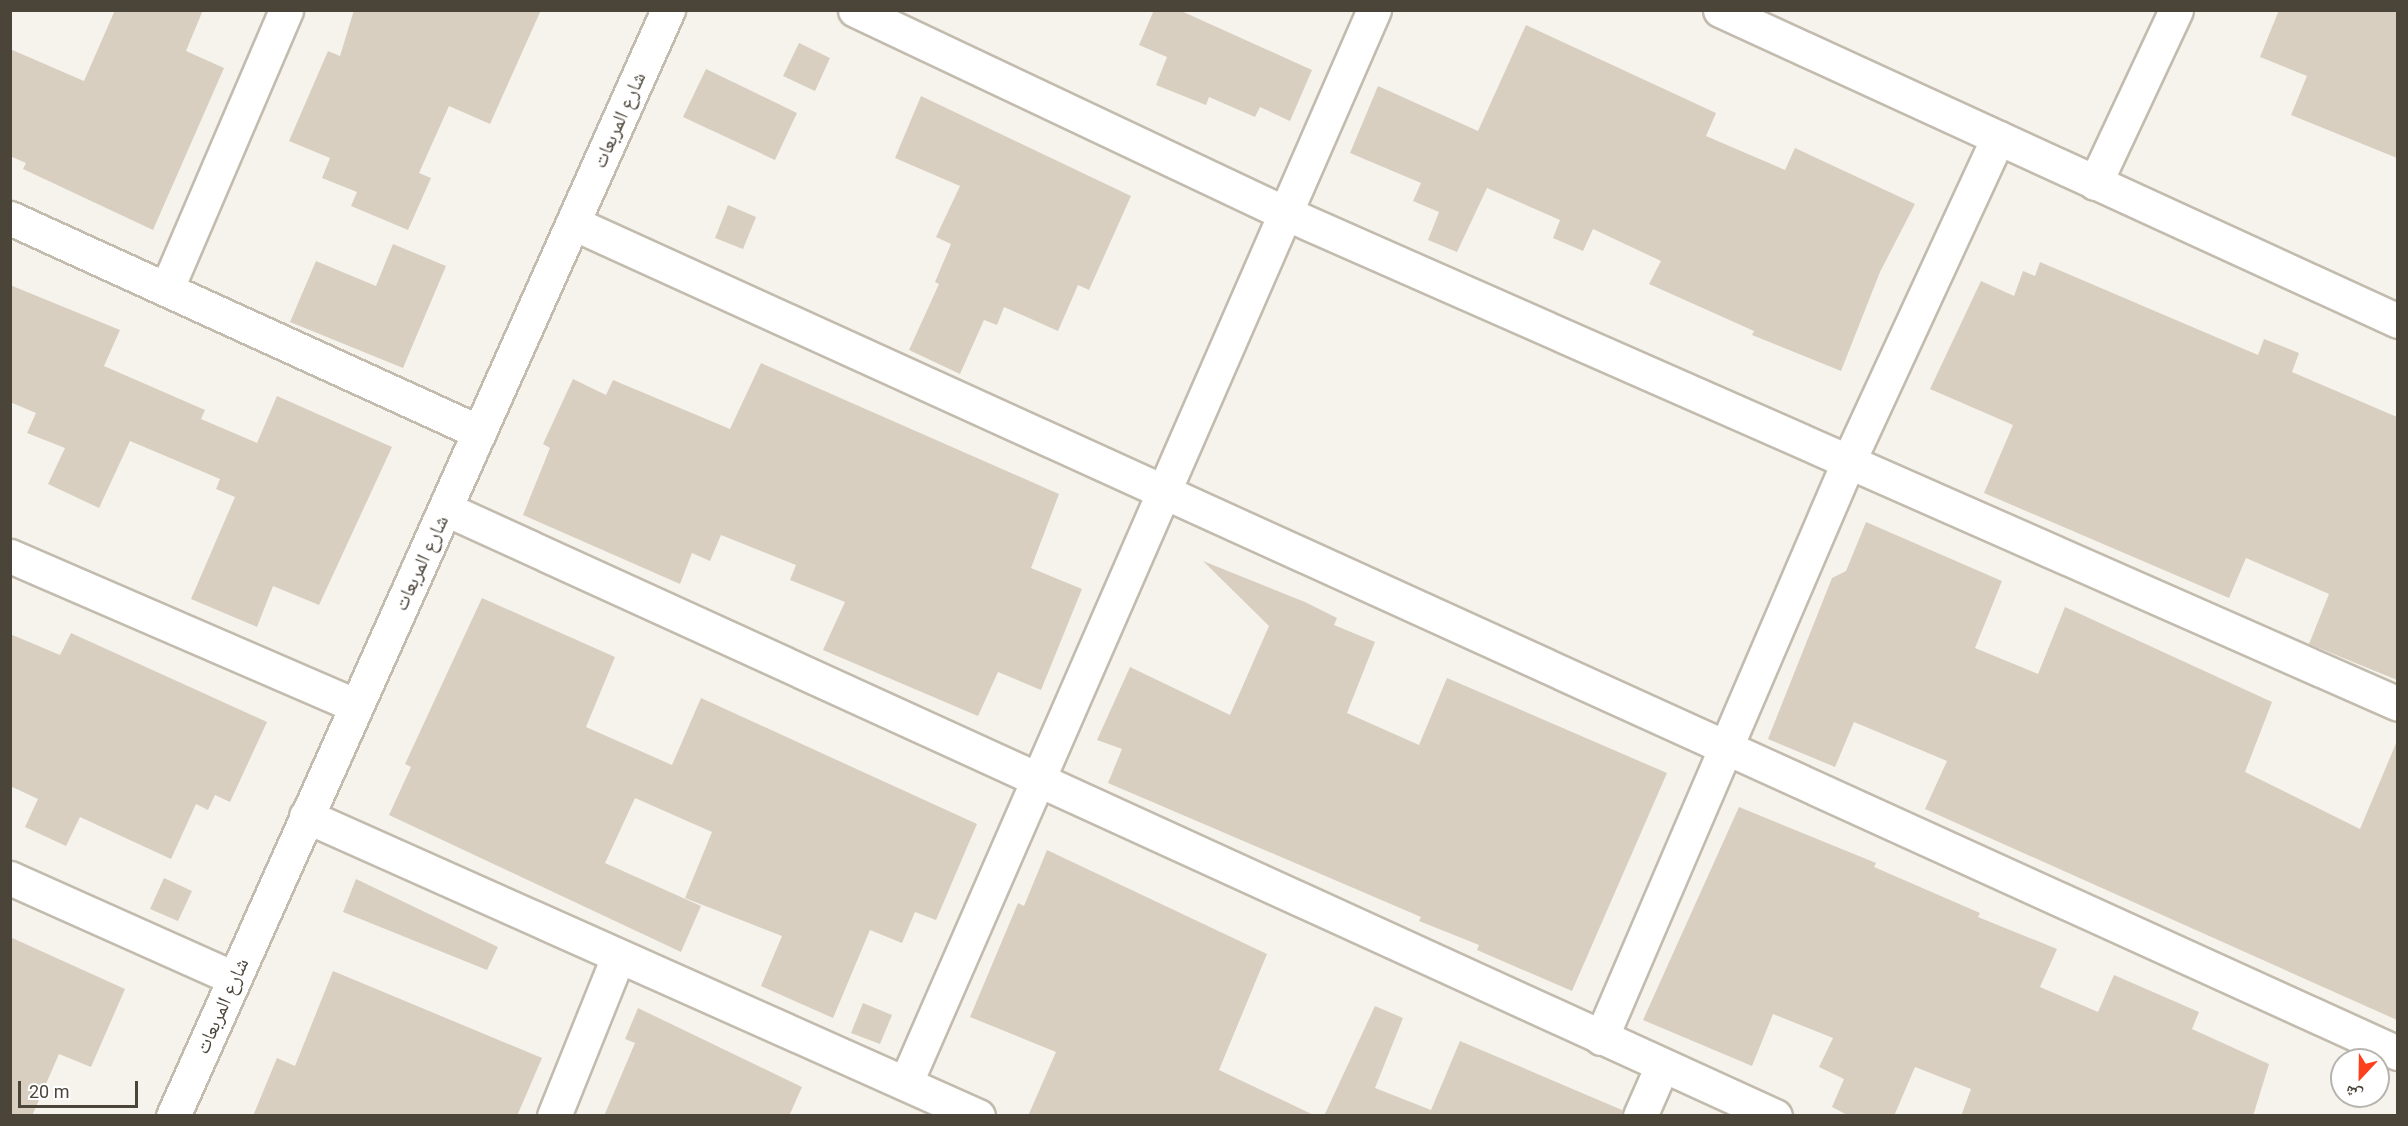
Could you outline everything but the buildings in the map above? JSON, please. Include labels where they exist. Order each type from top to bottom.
[{"type":"street","name":"شارع المربعات","points":[[173,1116],[668,10]]},
{"type":"street","points":[[855,10],[1285,213],[1850,458],[2397,704]]},
{"type":"street","points":[[906,1082],[1041,781],[1374,10]]},
{"type":"street","points":[[1719,10],[2397,321]]},
{"type":"street","points":[[2095,183],[2176,10]]},
{"type":"street","points":[[167,288],[280,12]]},
{"type":"street","points":[[1601,1038],[1850,458],[1998,138]]},
{"type":"street","points":[[10,218],[479,432]]},
{"type":"street","points":[[573,223],[1165,496],[1727,747],[2397,1053]]},
{"type":"street","points":[[446,509],[1775,1116]]},
{"type":"street","points":[[10,556],[355,705]]},
{"type":"street","points":[[306,816],[978,1116]]},
{"type":"street","points":[[10,878],[234,978]]},
{"type":"street","points":[[554,1116],[618,957]]},
{"type":"street","points":[[1640,1116],[1662,1066]]}]
